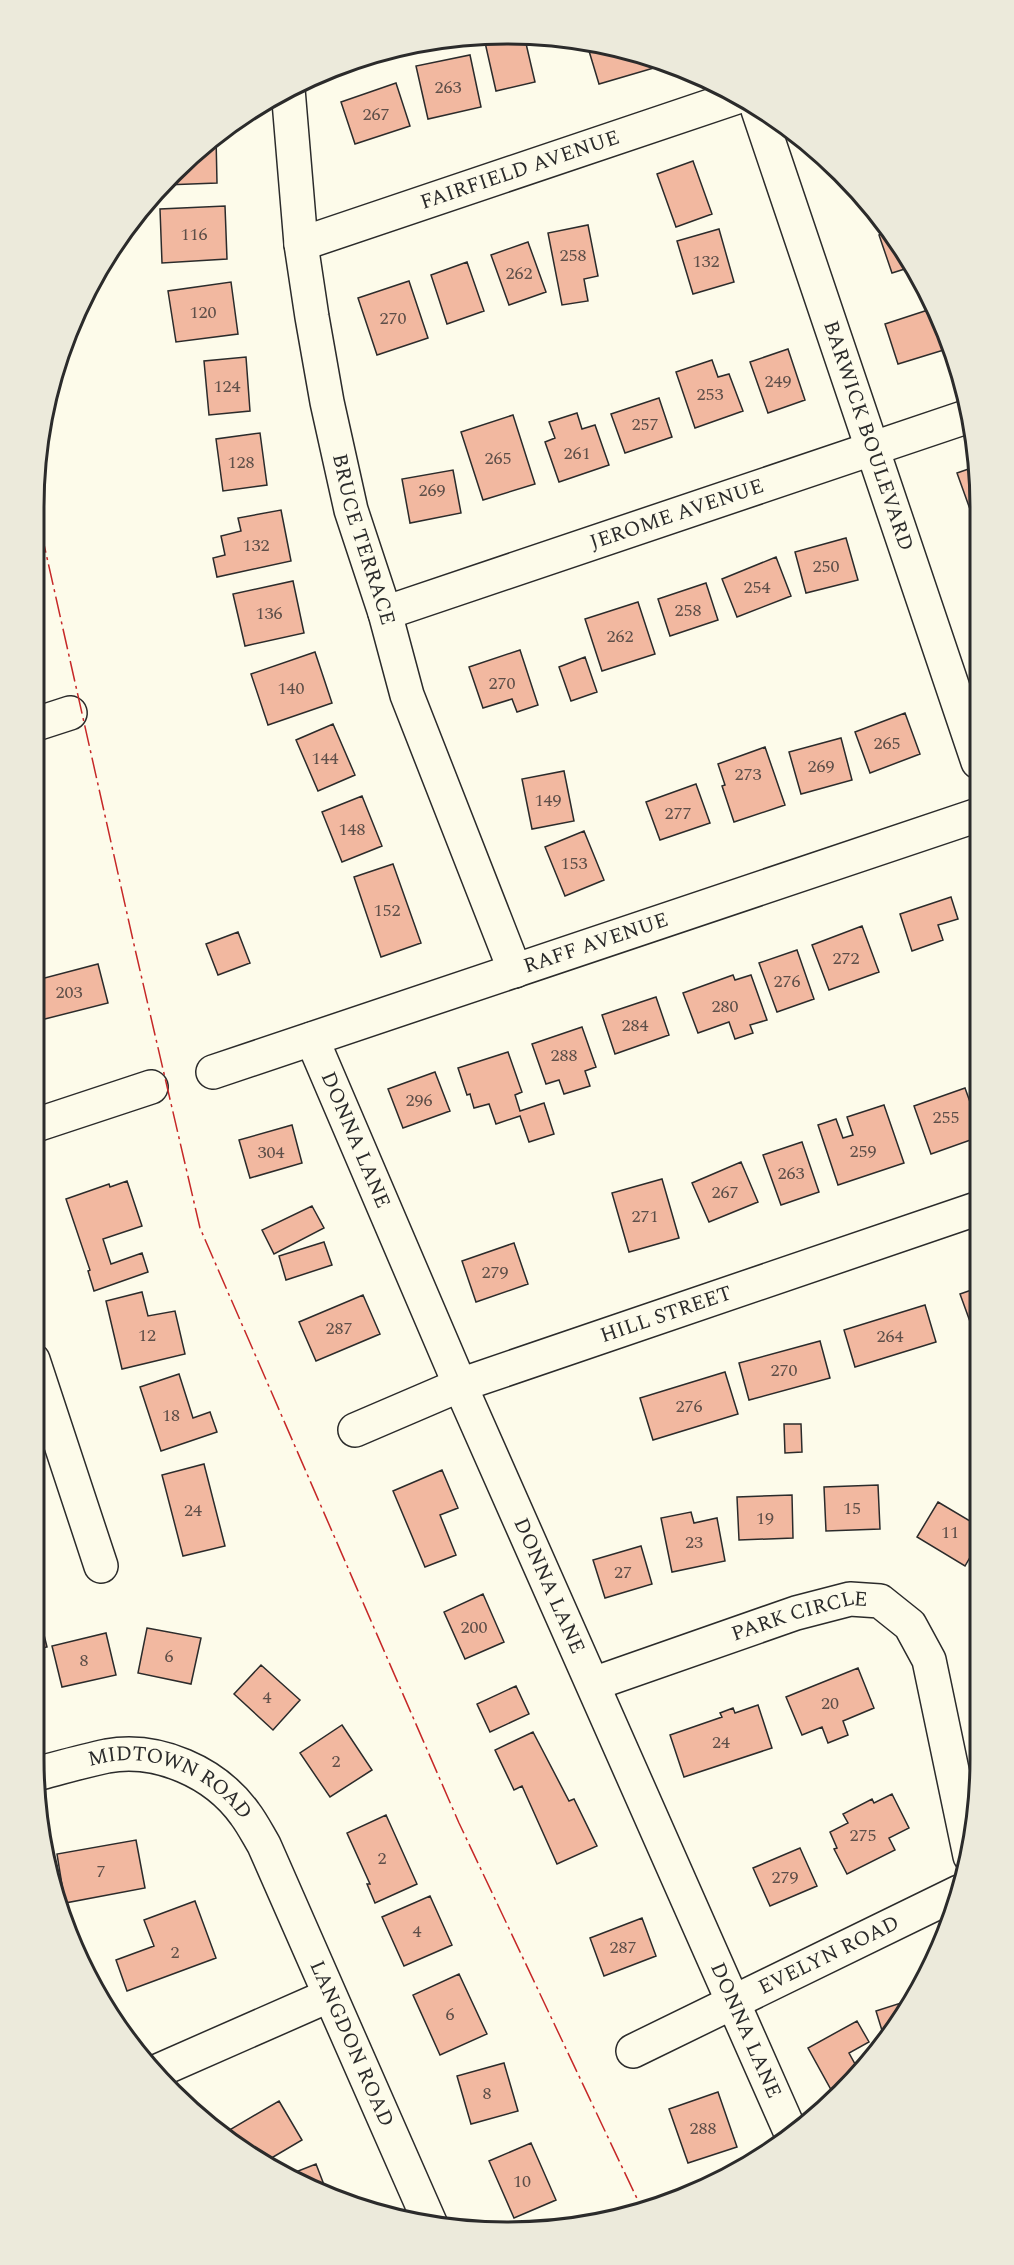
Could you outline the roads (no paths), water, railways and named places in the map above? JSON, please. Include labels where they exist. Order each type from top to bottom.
[{"type":"street","name":"BRUCE TERRACE","points":[[289,98],[302,244],[329,412],[351,510],[385,613],[407,695],[515,971]]},
{"type":"street","name":"FAIRFIELD AVENUE","points":[[302,244],[728,100]]},
{"type":"street","name":"BARWICK BOULEVARD","points":[[761,120],[970,738]]},
{"type":"street","name":"JEROME AVENUE","points":[[385,613],[962,418]]},
{"type":"street","points":[[44,721],[70,713]]},
{"type":"street","name":"RAFF AVENUE","points":[[213,1072],[970,818]]},
{"type":"street","name":"DONNA LANE","points":[[312,1039],[460,1385],[787,2127]]},
{"type":"street","points":[[44,1122],[151,1087]]},
{"type":"street","name":"HILL STREET","points":[[355,1430],[460,1385],[970,1211]]},
{"type":"street","points":[[44,1393],[99,1556],[100,1566]]},
{"type":"street","name":"PARK CIRCLE","points":[[592,1684],[796,1613],[850,1599],[880,1601],[910,1625],[929,1660],[965,1831]]},
{"type":"street","name":"MIDTOWN ROAD","points":[[44,1772],[108,1756],[132,1754],[169,1759],[213,1782],[244,1812],[272,1864]]},
{"type":"street","name":"LANGDON ROAD","points":[[272,1864],[328,1996],[427,2215]]},
{"type":"street","name":"EVELYN ROAD","points":[[633,2050],[949,1897]]},
{"type":"street","points":[[163,2069],[328,1996]]}]
